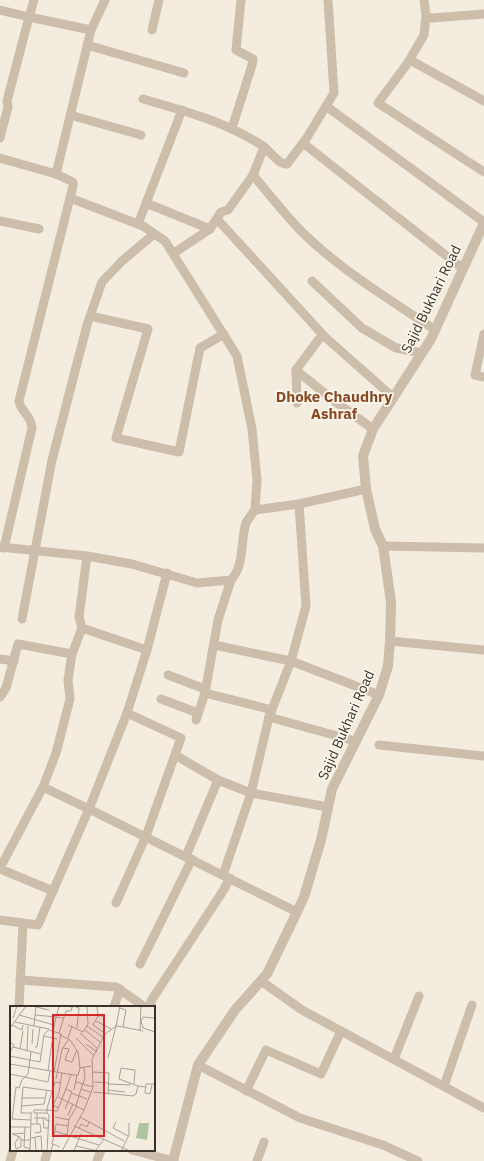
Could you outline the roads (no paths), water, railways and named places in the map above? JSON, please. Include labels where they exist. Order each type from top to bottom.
[{"type":"street","points":[[7,101],[34,0]]},
{"type":"street","points":[[56,174],[90,30],[105,0]]},
{"type":"street","points":[[152,30],[159,0]]},
{"type":"street","points":[[232,128],[253,59],[236,50],[241,0]]},
{"type":"street","points":[[143,99],[182,110],[232,128],[264,147],[284,165],[303,143],[334,93],[328,0]]},
{"type":"street","points":[[424,0],[426,16],[424,35],[410,60],[378,102],[484,172]]},
{"type":"street","points":[[0,10],[90,30]]},
{"type":"street","points":[[426,16],[432,18],[484,14]]},
{"type":"street","points":[[87,45],[184,73]]},
{"type":"street","points":[[410,60],[484,101]]},
{"type":"street","points":[[0,93],[3,94],[7,101],[8,107],[0,138]]},
{"type":"street","points":[[326,106],[484,222]]},
{"type":"street","points":[[138,224],[182,110]]},
{"type":"street","points":[[70,115],[140,135]]},
{"type":"street","points":[[303,143],[462,268]]},
{"type":"street","points":[[174,253],[210,229],[221,212],[228,210],[253,175],[264,147]]},
{"type":"street","points":[[0,158],[56,174],[73,182],[74,186],[19,401],[20,406],[31,419],[32,428],[2,548],[87,556],[132,564],[197,583],[232,580]]},
{"type":"street","points":[[253,175],[302,232],[329,256],[359,279],[435,330]]},
{"type":"street","points":[[70,198],[138,224],[165,240],[237,356],[252,429],[256,480],[255,510],[246,523],[242,551],[235,576],[232,580],[218,620],[205,691],[197,716],[161,699]]},
{"type":"street","points":[[146,203],[210,229]]},
{"type":"street","points":[[217,219],[322,334],[394,398]]},
{"type":"street","points":[[0,221],[39,229]]},
{"type":"street","name":"Sajid Bukhari Road","points":[[173,1161],[198,1065],[235,1010],[267,974],[306,890],[332,789],[379,695],[388,666],[391,602],[383,546],[376,528],[366,489],[363,456],[373,429],[394,398],[435,330],[484,222]]},
{"type":"street","points":[[22,619],[52,460],[90,316],[102,282],[122,261],[154,234]]},
{"type":"street","points":[[312,281],[362,328],[396,348],[422,353]]},
{"type":"street","points":[[90,316],[148,329],[116,438],[179,452],[200,348],[224,334]]},
{"type":"street","points":[[297,403],[296,370],[322,334]]},
{"type":"street","points":[[484,334],[475,375],[484,377]]},
{"type":"street","points":[[296,370],[333,400],[373,429]]},
{"type":"street","points":[[255,510],[299,504],[366,489]]},
{"type":"street","points":[[151,1006],[152,1001],[223,891],[251,793],[270,713],[291,661],[306,606],[299,504]]},
{"type":"street","points":[[383,546],[484,548]]},
{"type":"street","points":[[53,891],[0,869],[43,787],[56,753],[70,699],[68,680],[72,654],[82,628],[79,617],[87,556]]},
{"type":"street","points":[[0,920],[38,925],[89,809],[127,713],[147,650],[167,574]]},
{"type":"street","points":[[82,628],[147,650]]},
{"type":"street","points":[[390,641],[484,650]]},
{"type":"street","points":[[0,697],[6,688],[18,644],[72,654]]},
{"type":"street","points":[[214,645],[291,661],[379,695]]},
{"type":"street","points":[[0,659],[14,661]]},
{"type":"street","points":[[168,675],[205,691],[355,741]]},
{"type":"street","points":[[116,904],[146,836],[181,738],[127,713]]},
{"type":"street","points":[[379,745],[484,756]]},
{"type":"street","points":[[175,754],[218,780],[251,793],[328,807]]},
{"type":"street","points":[[140,964],[189,858],[218,780]]},
{"type":"street","points":[[43,787],[146,836],[297,912]]},
{"type":"street","points":[[19,1006],[23,923]]},
{"type":"street","points":[[20,980],[116,987],[144,1006]]},
{"type":"street","points":[[261,981],[302,1010],[484,1108]]},
{"type":"street","points":[[114,1006],[120,989]]},
{"type":"street","points":[[394,1059],[419,996]]},
{"type":"street","points":[[444,1086],[472,1005]]},
{"type":"street","points":[[246,1092],[266,1050],[322,1074],[341,1030]]},
{"type":"street","points":[[198,1065],[246,1092],[300,1118],[383,1145],[418,1161]]},
{"type":"street","points":[[257,1161],[264,1142]]},
{"type":"street","points":[[10,1161],[13,1151]]},
{"type":"street","points":[[97,1161],[101,1151]]},
{"type":"street","points":[[136,1151],[173,1161]]},
{"type":"district","name":"Dhoke Chaudhry Ashraf","points":[[334,406]]}]
